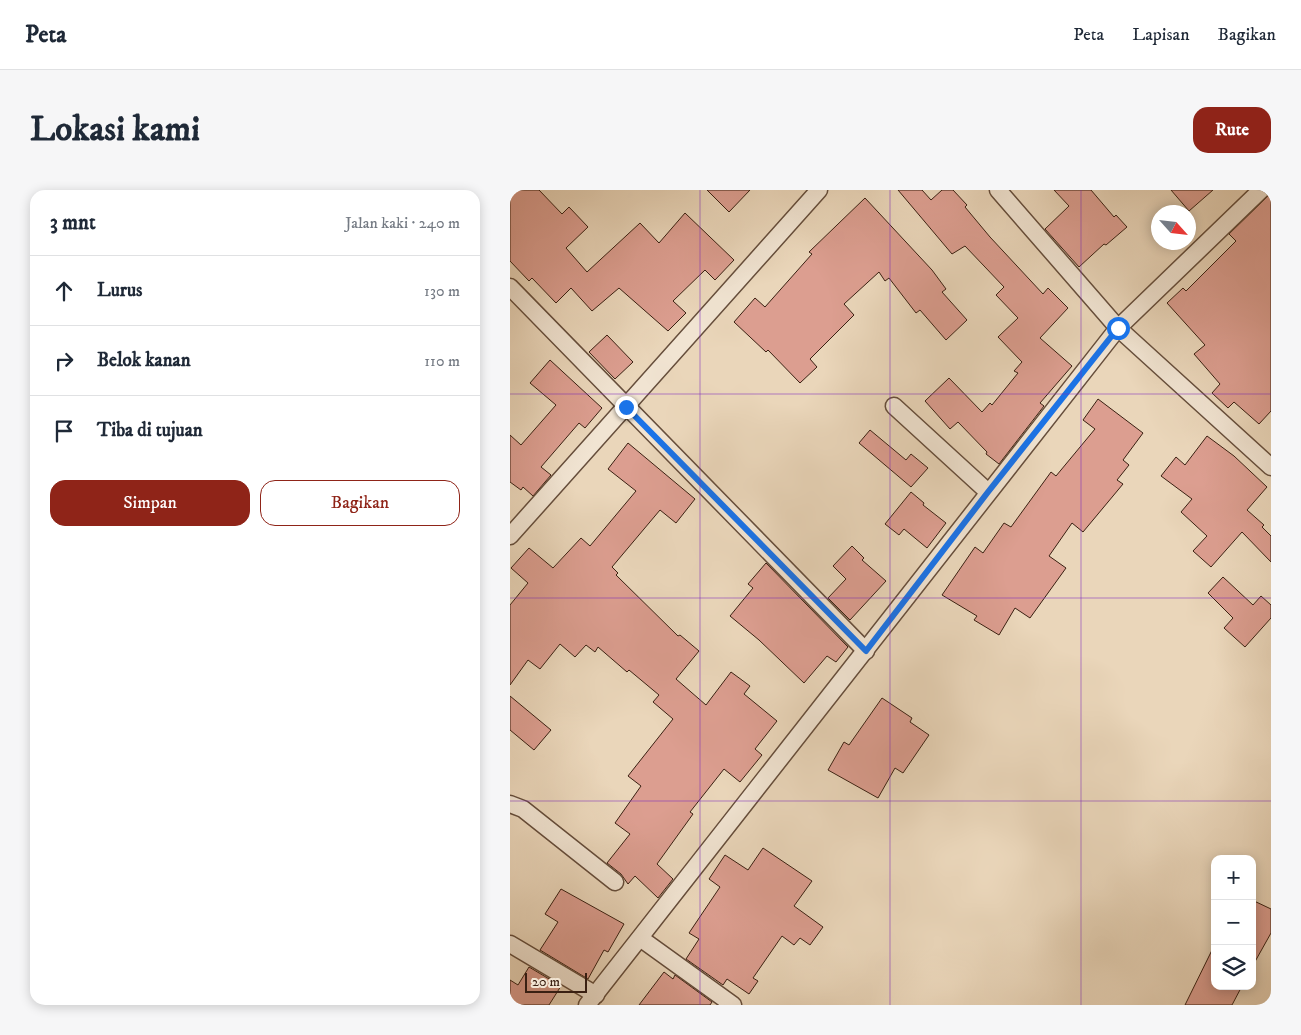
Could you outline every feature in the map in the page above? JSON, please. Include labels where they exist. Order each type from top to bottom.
[{"type":"street","points":[[510,536],[819,190]]},
{"type":"street","points":[[998,190],[1118,328],[1271,467]]},
{"type":"street","points":[[510,944],[592,1000],[1118,328],[1260,190]]},
{"type":"street","points":[[510,287],[866,651]]},
{"type":"street","points":[[894,406],[988,492]]},
{"type":"street","points":[[510,804],[523,809],[615,882]]},
{"type":"street","points":[[640,938],[734,1005]]},
{"type":"building","points":[[510,190],[539,190],[562,214],[569,207],[588,227],[566,248],[587,272],[640,223],[659,243],[685,213],[734,260],[715,280],[705,270],[673,301],[686,313],[668,331],[619,288],[592,311],[571,288],[556,303],[532,278],[529,281],[510,261]]},
{"type":"building","points":[[707,190],[750,190],[729,212]]},
{"type":"building","points":[[898,190],[922,190],[931,200],[942,190],[953,190],[967,205],[965,207],[990,237],[1043,294],[1048,288],[1068,308],[1040,338],[1072,366],[1040,403],[1044,406],[999,464],[986,454],[987,452],[958,422],[950,429],[925,401],[949,378],[982,412],[990,403],[992,405],[1018,373],[1014,371],[1022,362],[998,337],[1018,318],[996,295],[1004,287],[965,246],[952,254]]},
{"type":"building","points":[[1054,190],[1091,190],[1114,217],[1116,215],[1127,227],[1106,245],[1104,244],[1079,267],[1045,229],[1069,206]]},
{"type":"building","points":[[1171,190],[1213,190],[1196,205],[1184,205]]},
{"type":"building","points":[[1271,193],[1271,411],[1259,424],[1234,402],[1228,408],[1212,393],[1220,384],[1194,354],[1205,345],[1167,303],[1183,288],[1186,291],[1236,241],[1229,234]]},
{"type":"building","points":[[865,198],[932,270],[946,289],[942,292],[967,320],[946,340],[920,310],[916,313],[889,278],[885,281],[879,272],[844,304],[854,315],[810,359],[817,367],[800,383],[768,350],[766,352],[734,322],[755,298],[765,307],[812,254],[809,252]]},
{"type":"building","points":[[607,335],[633,362],[615,379],[589,352]]},
{"type":"building","points":[[550,360],[602,408],[585,428],[579,423],[541,467],[551,475],[533,496],[523,487],[521,490],[510,482],[510,435],[521,445],[556,405],[530,383]]},
{"type":"building","points":[[1098,399],[1143,433],[1123,460],[1129,465],[1117,480],[1123,484],[1083,532],[1072,523],[1049,556],[1066,568],[1030,618],[1015,608],[999,635],[974,620],[977,616],[942,595],[975,547],[983,553],[1004,523],[1011,527],[1051,472],[1056,476],[1095,429],[1083,420]]},
{"type":"building","points":[[870,430],[906,460],[911,454],[928,468],[911,487],[859,443]]},
{"type":"building","points":[[1207,436],[1234,456],[1267,487],[1247,510],[1264,525],[1262,527],[1271,536],[1271,562],[1242,532],[1211,567],[1193,551],[1207,536],[1181,512],[1192,499],[1161,476],[1176,457],[1185,465]]},
{"type":"building","points":[[628,443],[695,499],[676,523],[660,510],[612,567],[618,573],[616,575],[678,636],[680,635],[699,651],[676,679],[706,705],[731,672],[750,686],[744,694],[777,721],[755,749],[762,755],[740,782],[724,769],[690,812],[693,814],[657,864],[673,879],[658,898],[635,876],[628,884],[621,874],[607,863],[630,834],[615,823],[641,786],[628,776],[673,719],[653,702],[659,695],[629,670],[627,672],[598,647],[595,652],[586,645],[575,657],[560,644],[540,669],[528,660],[510,685],[510,605],[528,583],[511,568],[529,548],[553,568],[581,538],[590,546],[636,491],[608,469]]},
{"type":"building","points":[[911,492],[924,503],[923,505],[946,523],[927,548],[904,529],[899,535],[885,524]]},
{"type":"building","points":[[852,546],[864,558],[862,560],[886,581],[850,620],[828,598],[846,579],[833,566]]},
{"type":"building","points":[[766,563],[848,647],[836,662],[827,656],[804,683],[759,640],[730,616],[753,588],[748,584]]},
{"type":"building","points":[[1223,577],[1253,605],[1261,596],[1271,605],[1271,618],[1245,647],[1224,628],[1233,618],[1208,593]]},
{"type":"building","points":[[510,696],[551,730],[534,750],[510,730]]},
{"type":"building","points":[[882,698],[912,718],[910,722],[929,735],[903,773],[895,768],[878,798],[828,770],[844,742],[849,745]]},
{"type":"building","points":[[763,848],[812,881],[794,906],[823,927],[810,945],[800,938],[794,945],[782,936],[753,978],[758,981],[749,994],[727,979],[723,985],[686,959],[699,939],[689,933],[720,887],[709,879],[725,855],[748,870]]},
{"type":"building","points":[[561,889],[624,924],[608,952],[604,950],[588,979],[540,950],[558,922],[545,914]]},
{"type":"building","points":[[1256,902],[1271,909],[1271,933],[1256,960]]},
{"type":"building","points":[[1211,952],[1211,990],[1240,990],[1232,1005],[1185,1005]]},
{"type":"building","points":[[529,967],[561,986],[549,1005],[510,1005],[510,980],[518,985]]},
{"type":"building","points":[[664,972],[673,979],[675,975],[712,1002],[710,1005],[639,1005]]},
{"type":"route","points":[[626,407],[866,651],[988,492],[1118,328]]}]
